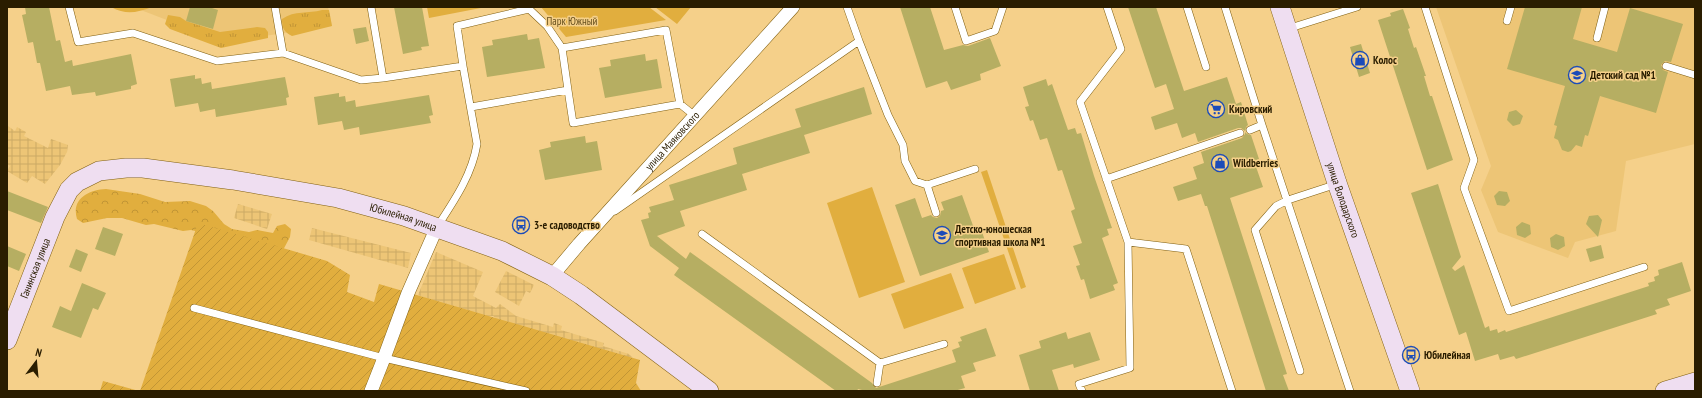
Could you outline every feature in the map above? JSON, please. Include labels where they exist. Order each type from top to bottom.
[{"type":"street","name":"улица Маяковского","points":[[552,276],[793,7]]},
{"type":"street","name":"улица Володарского","points":[[1280,7],[1337,184],[1410,391]]},
{"type":"street","name":"Юбилейная улица","points":[[64,197],[77,182],[99,171],[119,168],[144,168],[233,180],[338,198],[404,216],[502,251],[552,276],[581,295],[698,386]]},
{"type":"street","name":"Ганинская улица","points":[[7,340],[64,197]]},
{"type":"street","points":[[370,391],[408,293],[437,227]]},
{"type":"street","points":[[1666,391],[1695,382]]},
{"type":"lane","points":[[69,7],[78,42],[134,33],[217,61],[283,53],[361,80],[463,66]]},
{"type":"lane","points":[[275,7],[283,53]]},
{"type":"lane","points":[[371,7],[383,78]]},
{"type":"lane","points":[[847,7],[888,115],[903,145],[905,161],[915,181],[927,185],[976,169]]},
{"type":"lane","points":[[955,7],[966,41],[995,31],[1003,7]]},
{"type":"lane","points":[[1082,391],[1080,384],[1130,368],[1128,242],[1080,102],[1121,49],[1107,7]]},
{"type":"lane","points":[[1187,7],[1206,67]]},
{"type":"lane","points":[[1225,7],[1262,125],[1350,391]]},
{"type":"lane","points":[[1287,29],[1357,7]]},
{"type":"lane","points":[[1426,7],[1474,160],[1464,188],[1509,311],[1644,267]]},
{"type":"lane","points":[[1507,21],[1511,7]]},
{"type":"lane","points":[[1597,38],[1605,7]]},
{"type":"lane","points":[[437,227],[462,188],[475,154],[477,144],[457,26],[529,10],[547,26],[562,48],[573,122],[680,104]]},
{"type":"lane","points":[[562,48],[666,30],[680,104],[695,116]]},
{"type":"lane","points":[[598,223],[859,41]]},
{"type":"lane","points":[[1666,66],[1695,75]]},
{"type":"lane","points":[[471,107],[568,90]]},
{"type":"lane","points":[[1250,130],[1262,125]]},
{"type":"lane","points":[[1106,179],[1240,133]]},
{"type":"lane","points":[[1300,371],[1255,230],[1276,206],[1288,200],[1337,184]]},
{"type":"lane","points":[[927,185],[936,213]]},
{"type":"lane","points":[[702,234],[880,363]]},
{"type":"lane","points":[[1128,242],[1186,249],[1232,391]]},
{"type":"lane","points":[[194,308],[384,358],[526,391]]},
{"type":"lane","points":[[880,363],[944,344]]},
{"type":"lane","points":[[876,383],[880,363]]},
{"type":"shaded area","points":[[133,7],[328,7],[332,26],[224,42]]},
{"type":"shaded area","name":"Детский сад №1","points":[[1436,7],[1695,7],[1695,144],[1626,161],[1616,231],[1575,242],[1568,258],[1498,232],[1481,190],[1491,166]]},
{"type":"shaded area","points":[[8,126],[15,131],[17,127],[26,132],[24,136],[48,148],[51,139],[68,145],[67,152],[60,165],[45,184],[32,176],[27,183],[7,171],[10,166],[7,164]]},
{"type":"shaded area","points":[[238,204],[272,214],[267,229],[234,218]]},
{"type":"shaded area","points":[[312,228],[411,253],[408,268],[309,240]]},
{"type":"shaded area","points":[[436,252],[483,272],[473,296],[496,308],[500,304],[516,316],[553,327],[554,323],[562,326],[561,330],[604,343],[603,346],[629,354],[632,357],[629,364],[508,328],[493,316],[478,317],[418,295]]},
{"type":"shaded area","points":[[506,271],[534,285],[530,293],[526,291],[519,306],[495,292]]},
{"type":"green space","points":[[111,7],[152,7],[141,11],[126,12],[116,10]]},
{"type":"green space","points":[[427,7],[486,7],[429,18]]},
{"type":"green space","name":"Парк Южный","points":[[541,7],[649,7],[666,20],[566,37]]},
{"type":"green space","points":[[655,7],[691,7],[677,24]]},
{"type":"green space","points":[[329,10],[332,26],[292,36],[287,33],[282,25],[282,19],[292,14]]},
{"type":"green space","points":[[168,15],[180,17],[186,21],[220,32],[257,27],[265,28],[268,32],[268,38],[221,48],[170,29],[165,24]]},
{"type":"green space","points":[[987,170],[1026,287],[1021,289],[981,172]]},
{"type":"green space","points":[[872,187],[905,282],[859,298],[827,203]]},
{"type":"green space","points":[[106,189],[140,194],[165,202],[190,201],[206,206],[213,211],[224,224],[232,229],[249,232],[257,230],[273,233],[277,226],[285,224],[291,229],[290,237],[282,252],[191,230],[183,231],[154,224],[146,225],[122,218],[107,218],[83,223],[77,219],[76,206],[82,197],[93,191]]},
{"type":"green space","points":[[198,223],[327,261],[350,275],[347,292],[374,302],[379,284],[640,360],[636,383],[641,391],[140,391]]},
{"type":"green space","points":[[1004,254],[1016,289],[975,304],[962,268]]},
{"type":"green space","points":[[951,273],[964,308],[904,329],[891,294]]},
{"type":"green space","points":[[103,381],[139,391],[100,391]]},
{"type":"building","points":[[25,7],[49,7],[56,41],[60,40],[65,62],[72,60],[73,66],[131,54],[137,84],[131,86],[131,89],[96,96],[95,92],[72,95],[70,86],[46,91],[40,63],[37,63],[33,42],[28,43],[22,15],[26,14]]},
{"type":"building","points":[[190,7],[209,7],[218,10],[213,29],[186,21]]},
{"type":"building","points":[[394,7],[422,7],[429,46],[421,47],[422,50],[403,54]]},
{"type":"building","points":[[900,7],[930,7],[944,50],[963,45],[968,46],[990,38],[1001,66],[980,74],[981,80],[951,90],[947,81],[926,88]]},
{"type":"building","points":[[1128,7],[1156,7],[1184,91],[1227,77],[1236,104],[1241,102],[1248,125],[1245,132],[1241,128],[1238,128],[1198,142],[1195,133],[1182,138],[1177,123],[1155,130],[1151,117],[1174,109],[1166,84],[1155,88]]},
{"type":"building","points":[[1525,7],[1582,7],[1573,39],[1617,52],[1630,8],[1683,24],[1671,62],[1665,61],[1661,65],[1663,70],[1668,72],[1656,113],[1600,96],[1588,136],[1585,135],[1582,147],[1576,145],[1571,151],[1568,152],[1562,150],[1558,140],[1554,138],[1557,126],[1554,125],[1565,86],[1507,69]]},
{"type":"building","points":[[1403,9],[1410,28],[1408,29],[1414,48],[1416,47],[1426,76],[1424,76],[1430,96],[1432,96],[1453,160],[1427,170],[1378,20],[1391,16],[1390,13]]},
{"type":"building","points":[[366,27],[369,41],[356,44],[353,29]]},
{"type":"building","points":[[527,34],[528,40],[539,38],[545,68],[487,77],[482,47],[493,45],[492,40]]},
{"type":"building","name":"Колос","points":[[1361,44],[1370,73],[1359,77],[1350,47]]},
{"type":"building","points":[[645,54],[646,61],[657,59],[662,88],[605,98],[599,68],[611,66],[610,60]]},
{"type":"building","points":[[195,75],[195,79],[201,78],[202,84],[211,82],[212,89],[285,77],[289,97],[286,98],[287,105],[216,117],[215,109],[200,112],[198,103],[175,107],[170,79]]},
{"type":"building","points":[[1046,79],[1048,86],[1052,84],[1068,130],[1075,128],[1077,134],[1081,133],[1112,228],[1107,229],[1109,235],[1102,238],[1118,283],[1113,285],[1115,290],[1090,299],[1084,279],[1081,280],[1076,266],[1080,265],[1073,246],[1082,243],[1071,211],[1075,209],[1062,170],[1058,171],[1047,138],[1040,140],[1033,120],[1030,121],[1025,107],[1029,106],[1023,87]]},
{"type":"building","points":[[864,87],[872,114],[804,135],[810,153],[742,174],[747,190],[680,211],[685,226],[657,236],[686,259],[690,252],[872,383],[876,388],[956,362],[952,350],[960,347],[958,342],[962,341],[960,337],[986,328],[996,356],[973,363],[976,371],[961,376],[965,388],[954,391],[866,391],[858,389],[857,391],[836,391],[674,275],[679,268],[650,246],[641,220],[649,218],[648,213],[651,212],[649,207],[674,200],[669,185],[737,164],[733,148],[801,127],[795,109]]},
{"type":"building","points":[[339,93],[339,97],[345,96],[346,102],[355,100],[356,107],[429,95],[433,115],[429,116],[431,123],[360,135],[359,127],[344,130],[342,121],[318,125],[314,97]]},
{"type":"building","points":[[1516,110],[1523,116],[1520,124],[1513,126],[1507,120],[1509,112]]},
{"type":"building","points":[[1245,132],[1251,135],[1259,159],[1254,161],[1263,187],[1230,198],[1287,374],[1283,375],[1289,391],[1266,391],[1207,206],[1205,206],[1201,194],[1178,201],[1173,187],[1197,179],[1193,167],[1204,163],[1201,152],[1242,138]]},
{"type":"building","points":[[585,136],[586,143],[597,141],[602,170],[545,180],[539,150],[551,147],[550,142]]},
{"type":"building","points":[[1438,184],[1461,257],[1452,268],[1455,271],[1464,265],[1485,328],[1489,326],[1490,331],[1497,329],[1498,333],[1505,330],[1506,332],[1649,286],[1648,283],[1655,281],[1654,277],[1659,275],[1658,270],[1682,262],[1691,291],[1667,299],[1670,305],[1655,310],[1657,314],[1516,359],[1514,356],[1500,360],[1498,354],[1475,361],[1466,332],[1459,335],[1411,193]]},
{"type":"building","points":[[7,191],[48,207],[41,223],[7,210]]},
{"type":"building","points":[[1499,191],[1507,192],[1510,201],[1505,206],[1497,205],[1494,196]]},
{"type":"building","name":"Детско-юношеская спортивная школа №1","points":[[962,195],[976,234],[982,232],[989,252],[920,276],[895,205],[915,198],[922,218],[931,215],[937,218],[940,216],[941,211],[944,210],[941,202]]},
{"type":"building","points":[[1598,215],[1602,220],[1598,237],[1586,224],[1589,216]]},
{"type":"building","points":[[1522,222],[1530,225],[1531,234],[1525,238],[1517,235],[1516,227]]},
{"type":"building","points":[[103,227],[123,234],[115,256],[95,249]]},
{"type":"building","points":[[1556,234],[1564,237],[1565,246],[1558,250],[1551,247],[1550,238]]},
{"type":"building","points":[[1601,245],[1604,258],[1590,262],[1586,249]]},
{"type":"building","points":[[7,246],[26,254],[19,271],[7,266]]},
{"type":"building","points":[[76,249],[88,254],[81,272],[69,267]]},
{"type":"building","points":[[82,283],[106,293],[98,310],[93,308],[81,338],[52,327],[60,306],[71,311]]},
{"type":"building","points":[[1066,332],[1068,339],[1090,332],[1100,360],[1074,368],[1073,364],[1052,370],[1059,391],[1030,391],[1019,355],[1041,348],[1039,341]]},
{"type":"place","name":"Колос","points":[[1360,60]]},
{"type":"place","name":"Детский сад №1","points":[[1577,75]]},
{"type":"place","name":"Кировский","points":[[1216,109]]},
{"type":"place","name":"Wildberries","points":[[1220,163]]},
{"type":"place","name":"3-е садоводство","points":[[521,225]]},
{"type":"place","name":"Детско-юношеская спортивная школа №1","points":[[942,235]]},
{"type":"place","name":"Юбилейная","points":[[1411,355]]}]
